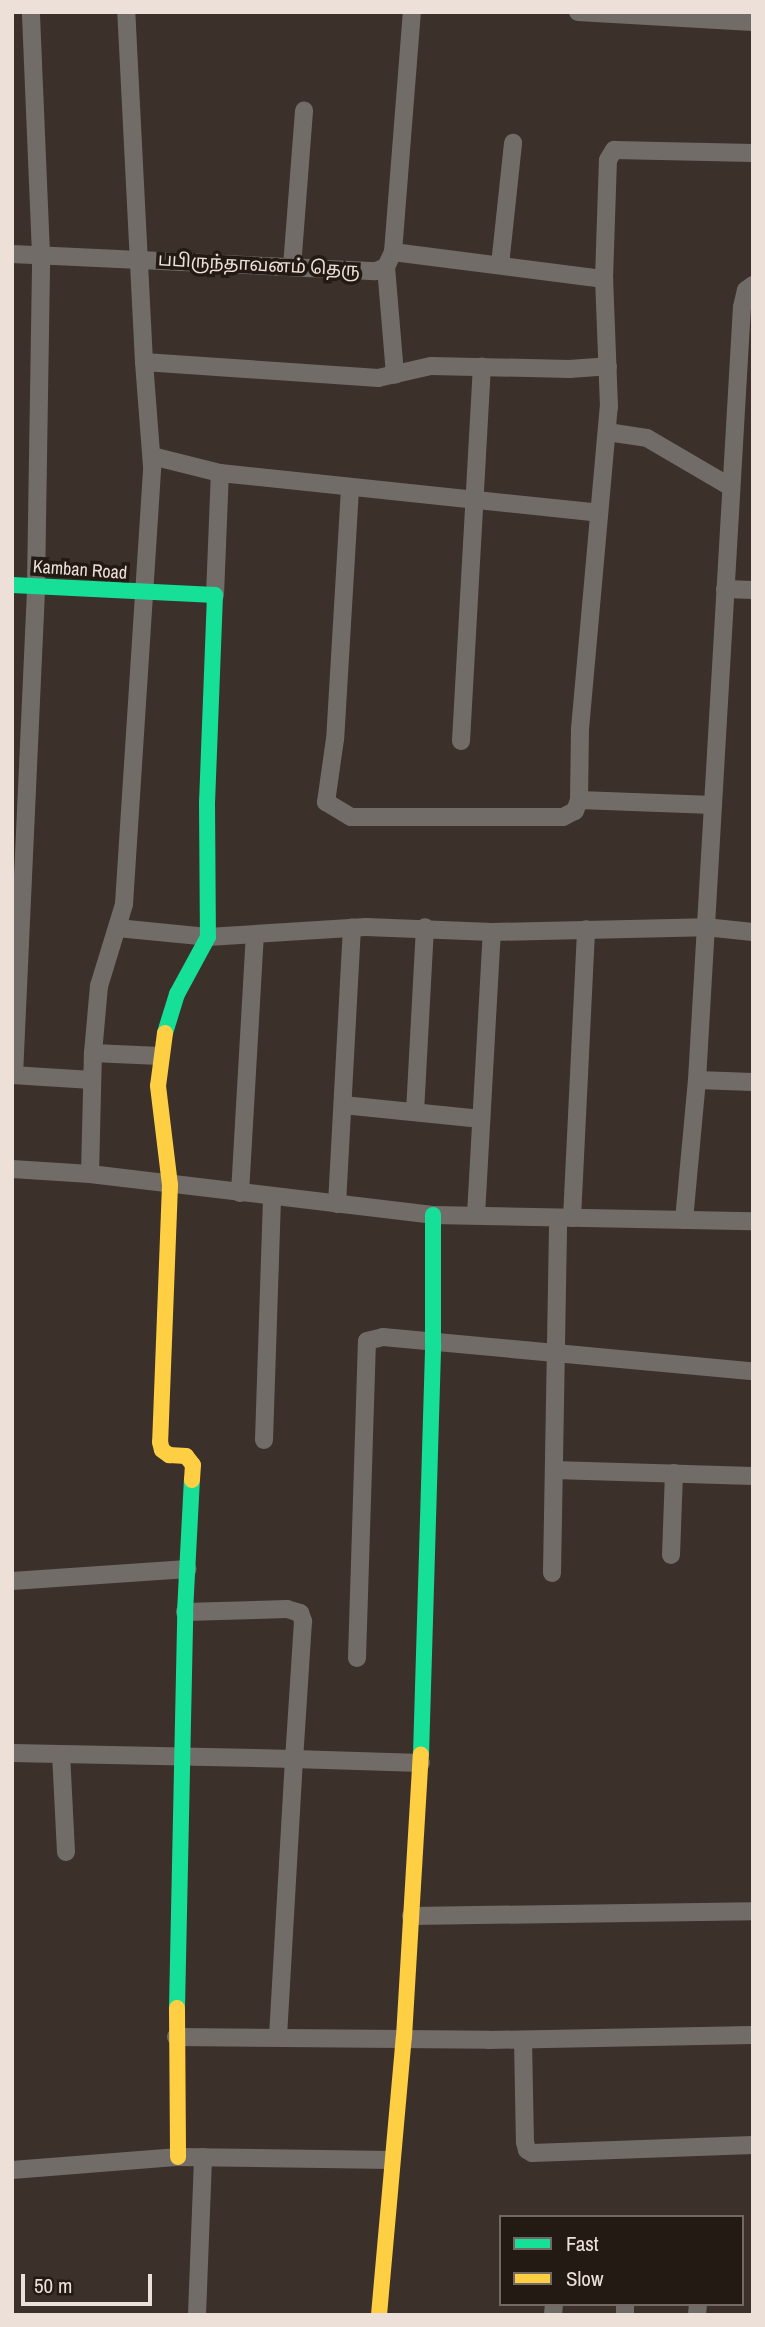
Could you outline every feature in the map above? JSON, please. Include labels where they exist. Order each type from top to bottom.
[{"type":"street","points":[[31,12],[40,254],[36,586],[13,1075],[92,1080]]},
{"type":"street","points":[[90,1174],[93,1053],[99,986],[124,904],[146,594],[152,456],[144,362],[126,12]]},
{"type":"street","points":[[395,375],[389,259],[412,12]]},
{"type":"street","points":[[578,12],[753,22]]},
{"type":"street","points":[[292,267],[304,110]]},
{"type":"street","points":[[500,265],[513,142]]},
{"type":"street","points":[[350,489],[335,739],[326,802],[351,817],[563,817],[575,811],[579,800],[580,730],[607,432],[608,366],[604,279],[608,160],[614,150],[753,153]]},
{"type":"street","name":"பபிருந்தாவனம் தெரு","points":[[12,254],[376,271],[389,259],[500,265],[604,279]]},
{"type":"street","points":[[684,1220],[697,1080],[742,307],[746,290],[753,285]]},
{"type":"street","points":[[144,362],[349,377],[395,375],[431,366],[569,369],[608,366]]},
{"type":"street","points":[[461,741],[482,367]]},
{"type":"street","points":[[607,432],[647,438],[731,487]]},
{"type":"street","points":[[152,456],[220,473],[350,489],[474,498],[599,513]]},
{"type":"street","points":[[178,2157],[176,2037],[185,1612],[193,1465],[186,1456],[169,1455],[162,1450],[160,1442],[170,1185],[158,1086],[166,1024],[177,994],[208,937],[207,802],[220,473]]},
{"type":"street","name":"Kamban Road","points":[[12,585],[146,594],[215,595]]},
{"type":"street","points":[[725,589],[753,590]]},
{"type":"street","points":[[579,800],[713,805]]},
{"type":"street","points":[[117,928],[208,937],[352,928],[425,927],[492,932],[705,927],[753,932]]},
{"type":"street","points":[[415,1112],[425,927]]},
{"type":"street","points":[[337,1204],[352,928]]},
{"type":"street","points":[[552,1573],[555,1354],[586,929]]},
{"type":"street","points":[[476,1215],[492,932]]},
{"type":"street","points":[[240,1193],[255,935]]},
{"type":"street","points":[[93,1053],[160,1056]]},
{"type":"street","points":[[697,1080],[753,1082]]},
{"type":"street","points":[[343,1105],[481,1119]]},
{"type":"street","points":[[12,1169],[90,1174],[433,1214],[753,1221]]},
{"type":"street","points":[[264,1440],[272,1196]]},
{"type":"street","points":[[379,2315],[404,2037],[421,1763],[433,1343],[433,1214]]},
{"type":"street","points":[[356,1658],[367,1341],[374,1338],[753,1371]]},
{"type":"street","points":[[554,1470],[753,1476]]},
{"type":"street","points":[[671,1555],[674,1473]]},
{"type":"street","points":[[12,1581],[188,1569]]},
{"type":"street","points":[[185,1612],[287,1609],[300,1613],[303,1621],[278,2037]]},
{"type":"street","points":[[12,1754],[421,1763]]},
{"type":"street","points":[[61,1754],[66,1852]]},
{"type":"street","points":[[411,1916],[753,1911]]},
{"type":"street","points":[[176,2037],[523,2040],[753,2035]]},
{"type":"street","points":[[523,2040],[525,2142],[527,2150],[532,2153],[753,2146]]},
{"type":"street","points":[[12,2170],[178,2157],[391,2160]]},
{"type":"street","points":[[197,2315],[203,2157]]},
{"type":"traffic: fast","points":[[12,585],[215,595],[207,802],[208,937],[177,994],[165,1033]]},
{"type":"traffic: fast","points":[[421,1755],[433,1343],[433,1215]]},
{"type":"traffic: fast","points":[[177,2008],[185,1612],[192,1480]]},
{"type":"traffic: slow","points":[[165,1033],[158,1086],[170,1185],[160,1442],[162,1450],[169,1455],[186,1456],[193,1465],[192,1480]]},
{"type":"traffic: slow","points":[[379,2315],[404,2037],[421,1755]]},
{"type":"traffic: slow","points":[[177,2008],[178,2157]]}]
